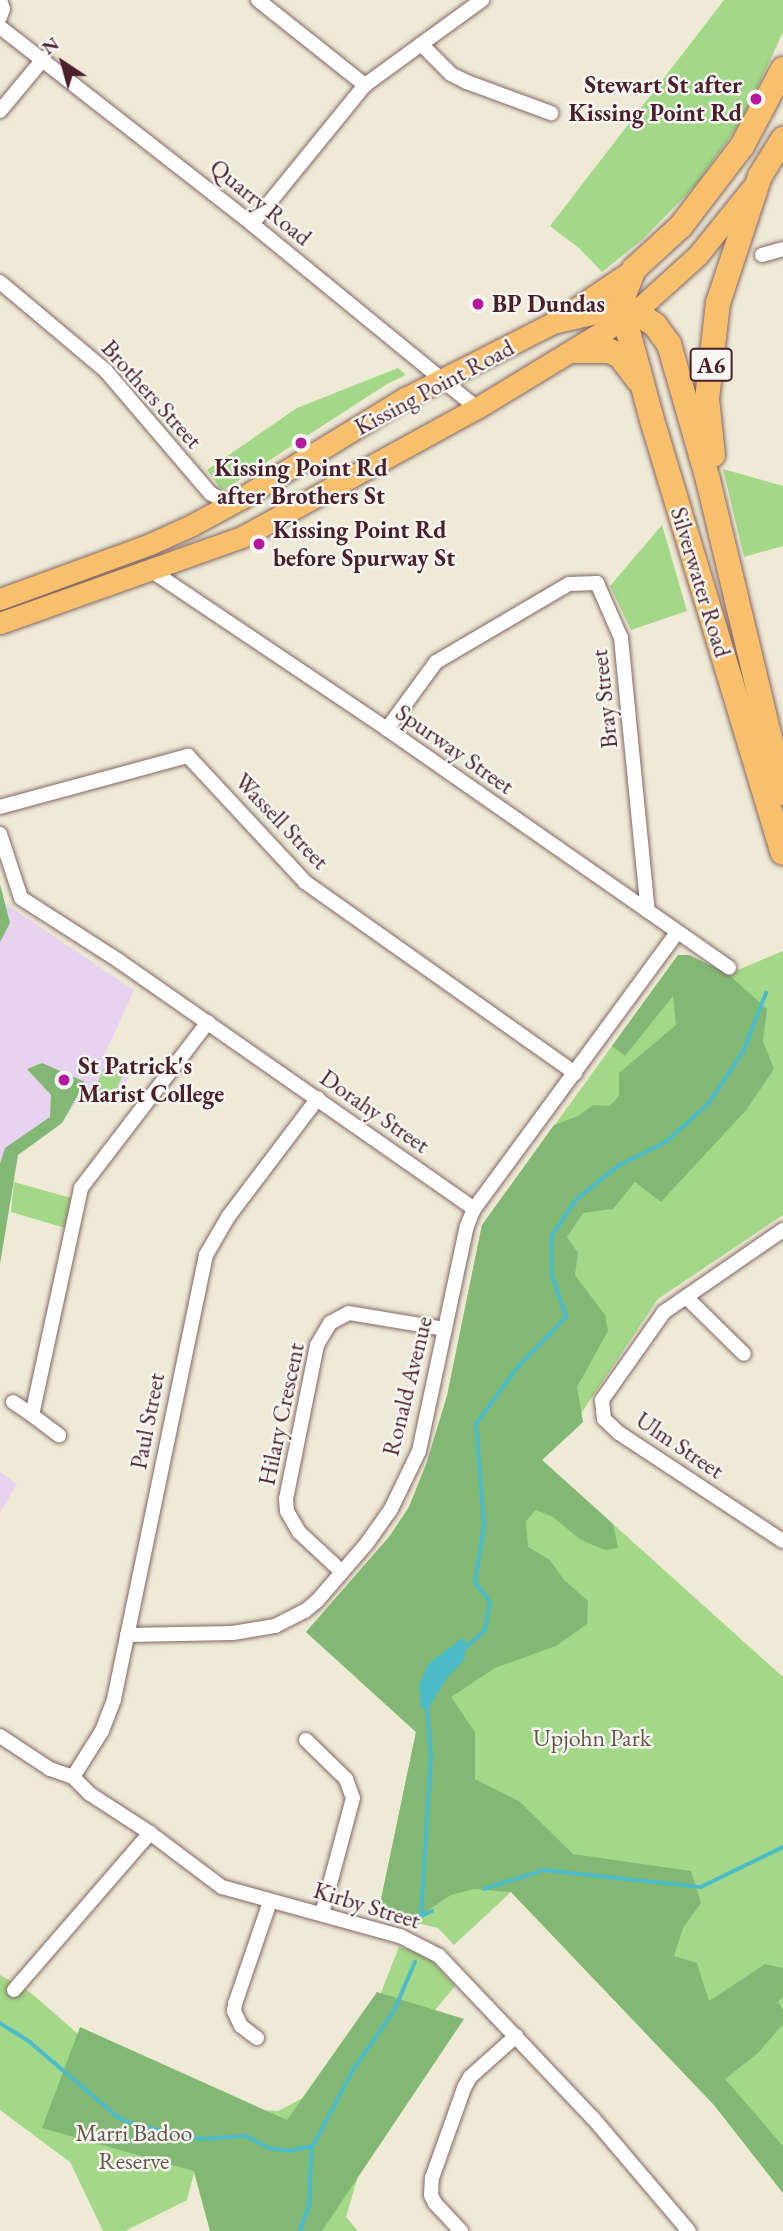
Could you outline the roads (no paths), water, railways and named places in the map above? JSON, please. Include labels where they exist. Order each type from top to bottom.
[{"type":"highway","name":"Kissing Point Road","points":[[634,269],[681,226],[704,199],[742,146],[783,69]]},
{"type":"highway","name":"Kissing Point Road","points":[[760,176],[783,139]]},
{"type":"highway","name":"Silverwater Road","points":[[728,560],[725,508],[712,453],[707,399],[718,303],[760,176]]},
{"type":"highway","name":"Silverwater Road","points":[[634,269],[625,287],[628,314],[645,392],[783,853]]},
{"type":"highway","points":[[557,321],[605,310],[628,314]]},
{"type":"highway","name":"Silverwater Road","points":[[628,314],[662,333],[674,356],[728,560],[783,793]]},
{"type":"highway","points":[[575,351],[603,348],[620,356],[645,392]]},
{"type":"main road","name":"Kissing Point Road","points":[[0,623],[208,552],[286,515],[575,351],[628,314],[706,247],[760,176]]},
{"type":"main road","name":"Kissing Point Road","points":[[0,599],[150,544],[240,499],[442,378],[557,321],[634,269]]},
{"type":"street","points":[[258,0],[365,85]]},
{"type":"street","points":[[252,224],[365,85],[482,0]]},
{"type":"street","name":"Quarry Road","points":[[2,10],[14,35],[252,224],[477,408]]},
{"type":"street","points":[[421,44],[451,74],[551,113]]},
{"type":"street","points":[[0,111],[44,58]]},
{"type":"street","points":[[762,255],[783,249]]},
{"type":"street","name":"Brothers Street","points":[[0,282],[105,370],[161,432],[198,481],[222,499],[240,499]]},
{"type":"street","name":"Spurway Street","points":[[152,571],[387,729],[729,968]]},
{"type":"street","name":"Bray Street","points":[[387,729],[436,662],[569,584],[597,583],[621,638],[648,911]]},
{"type":"street","name":"Wassell Street","points":[[0,807],[188,756],[305,882],[575,1073]]},
{"type":"street","name":"Dorahy Street","points":[[0,834],[21,898],[208,1022],[474,1209]]},
{"type":"street","points":[[474,1209],[677,933]]},
{"type":"street","points":[[32,1415],[81,1188],[208,1022]]},
{"type":"street","name":"Paul Street","points":[[73,1777],[109,1714],[206,1255],[228,1216],[318,1098]]},
{"type":"street","name":"Ronald Avenue","points":[[127,1635],[233,1633],[275,1626],[305,1611],[342,1572],[391,1509],[419,1451],[467,1226],[474,1209]]},
{"type":"street","name":"Ulm Street","points":[[783,1230],[664,1312],[602,1401],[604,1419],[619,1433],[783,1541]]},
{"type":"street","points":[[686,1297],[744,1354]]},
{"type":"street","name":"Hilary Crescent","points":[[342,1572],[299,1532],[287,1511],[286,1499],[317,1345],[330,1323],[349,1313],[445,1329]]},
{"type":"street","points":[[13,1402],[59,1435]]},
{"type":"street","name":"Kirby Street","points":[[0,1736],[50,1769],[73,1777],[90,1794],[150,1833],[222,1887],[408,1939],[430,1950],[450,1965],[593,2118],[689,2231]]},
{"type":"street","points":[[306,1740],[346,1779],[353,1798],[322,1913]]},
{"type":"street","points":[[14,1990],[150,1833]]},
{"type":"street","points":[[257,2038],[241,2026],[234,2004],[270,1902]]},
{"type":"street","points":[[461,2231],[435,2203],[431,2195],[432,2178],[470,2077],[516,2036]]},
{"type":"water","points":[[464,1637],[464,1660],[447,1678],[427,1710],[421,1707],[419,1685],[428,1664]]},
{"type":"waterway","points":[[463,1650],[485,1630],[490,1602],[475,1583],[484,1525],[476,1424],[517,1368],[566,1317],[552,1276],[551,1237],[576,1200],[618,1166],[666,1142],[708,1104],[743,1052],[766,993]]},
{"type":"waterway","points":[[417,1923],[421,1916],[431,1759],[427,1705]]},
{"type":"waterway","points":[[484,1889],[544,1870],[701,1887],[783,1847]]},
{"type":"waterway","points":[[421,1916],[432,1911]]},
{"type":"waterway","points":[[313,2146],[353,2070],[394,2011],[415,1962]]},
{"type":"waterway","points":[[0,2023],[30,2042],[118,2117],[135,2125],[202,2139],[246,2136],[270,2148],[288,2151],[312,2146],[310,2204],[300,2231]]},
{"type":"place","name":"Stewart St after Kissing Point Rd","points":[[756,99]]},
{"type":"place","name":"BP Dundas","points":[[478,304]]},
{"type":"place","name":"Kissing Point Rd after Brothers St","points":[[301,443]]},
{"type":"place","name":"Kissing Point Rd before Spurway St","points":[[259,544]]},
{"type":"place","name":"St Patrick's Marist College","points":[[64,1080]]},
{"type":"park label","name":"Upjohn Park","points":[[592,1738]]},
{"type":"park label","name":"Marri Badoo Reserve","points":[[134,2147]]}]
